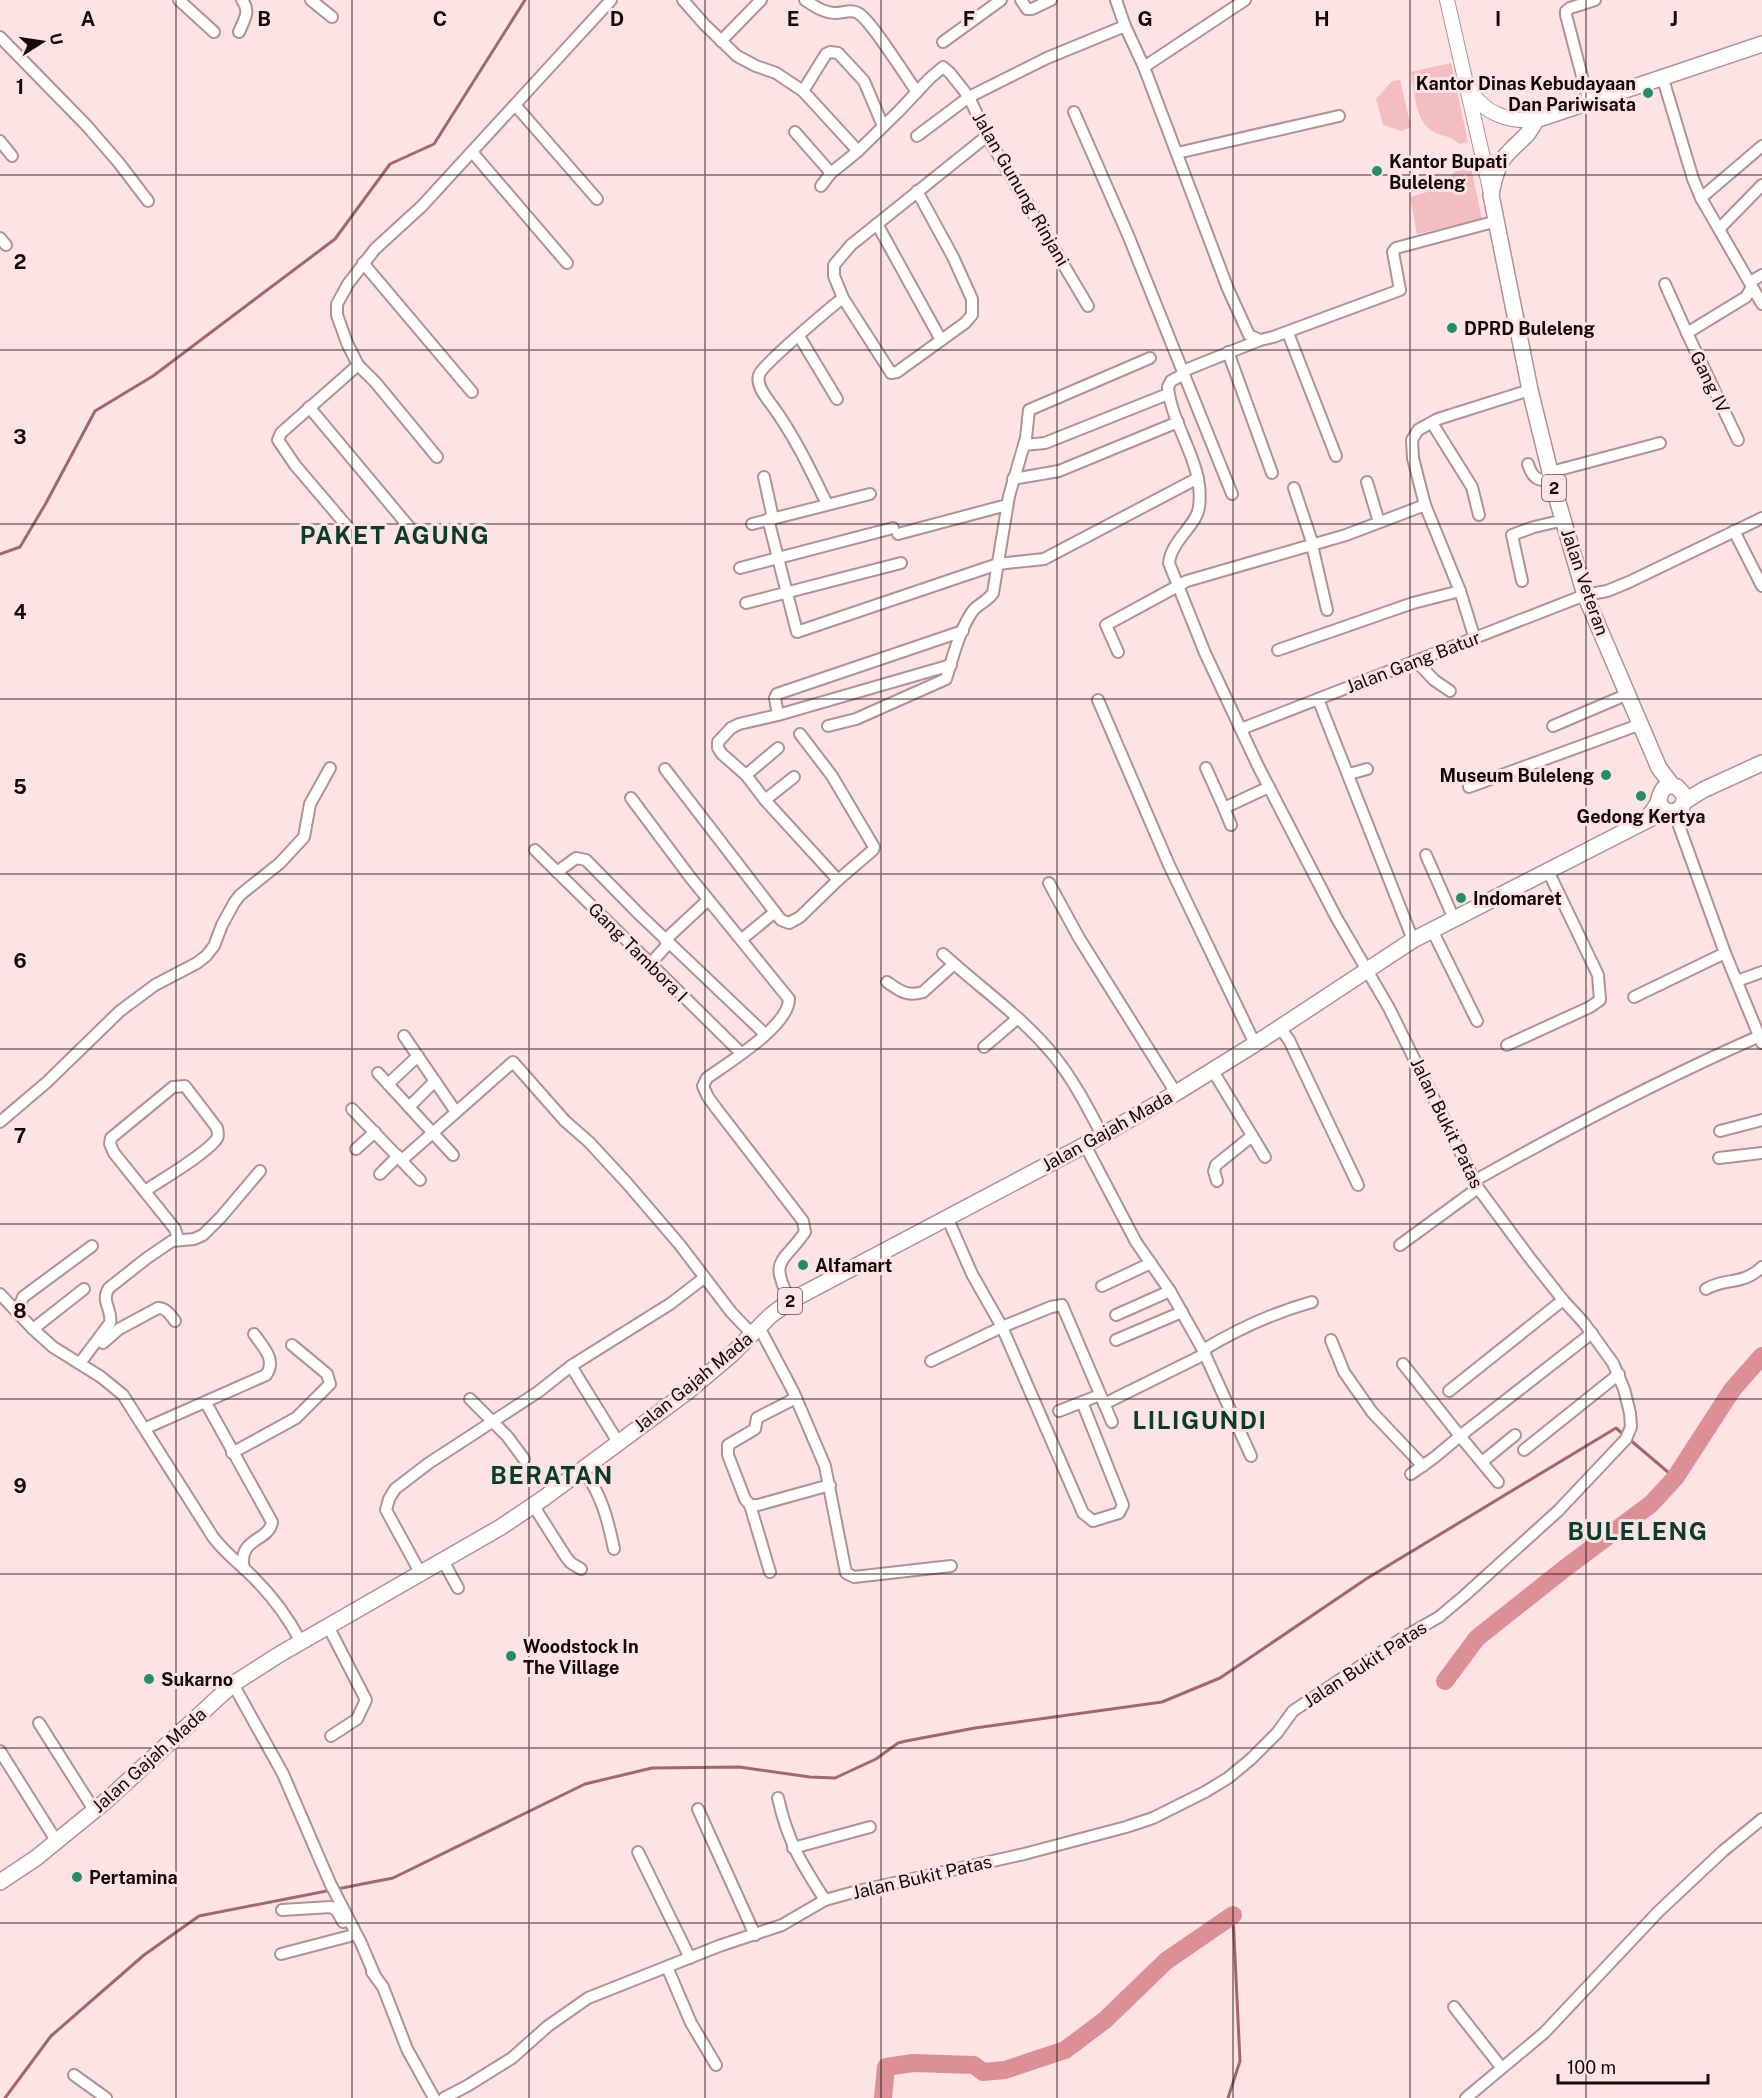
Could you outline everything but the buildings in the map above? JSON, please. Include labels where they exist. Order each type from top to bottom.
[{"type":"highway","points":[[1536,120],[1762,44]]},
{"type":"highway","name":"2","points":[[1491,195],[1500,164],[1509,151],[1530,134],[1536,120]]},
{"type":"highway","name":"Jalan Veteran","points":[[1491,195],[1530,390],[1551,476],[1586,595],[1671,799]]},
{"type":"highway","name":"Jalan Gajah Mada","points":[[0,1882],[57,1842],[233,1684],[328,1626],[443,1562],[533,1505],[687,1392],[790,1301],[1085,1145],[1176,1093],[1413,940],[1647,819],[1671,799],[1703,790],[1762,763]]},
{"type":"main road","name":"Jalan Veteran","points":[[1447,0],[1491,195]]},
{"type":"main road","points":[[1465,80],[1475,98],[1489,111],[1523,121],[1536,120]]},
{"type":"street","points":[[179,0],[214,32]]},
{"type":"street","points":[[239,32],[247,13],[242,0]]},
{"type":"street","points":[[311,0],[332,17]]},
{"type":"street","points":[[436,457],[376,383],[358,365],[338,321],[337,304],[363,263],[422,206],[611,0]]},
{"type":"street","points":[[683,0],[721,41],[745,61],[776,73],[803,91],[858,150]]},
{"type":"street","points":[[721,41],[761,0]]},
{"type":"street","points":[[806,0],[826,12],[852,11],[860,14],[874,30],[917,92]]},
{"type":"street","points":[[943,42],[1001,0]]},
{"type":"street","points":[[1021,0],[1027,9],[1032,9],[1052,0]]},
{"type":"street","points":[[1116,0],[1144,67],[1228,289],[1247,332],[1260,340]]},
{"type":"street","points":[[1144,67],[1245,0]]},
{"type":"street","points":[[1589,103],[1566,11],[1595,0]]},
{"type":"street","points":[[821,186],[831,173],[884,126],[934,74],[943,68],[950,73],[969,97],[1047,58],[1125,26]]},
{"type":"street","points":[[0,37],[87,126],[148,201]]},
{"type":"street","points":[[803,91],[826,54],[838,53],[864,81],[884,126]]},
{"type":"street","points":[[1663,79],[1701,198],[1762,304]]},
{"type":"street","name":"Jalan Gunung Rinjani","points":[[917,136],[969,97],[987,136],[1088,306]]},
{"type":"street","points":[[515,105],[597,199]]},
{"type":"street","points":[[1074,111],[1111,194],[1232,494]]},
{"type":"street","points":[[1177,153],[1339,116]]},
{"type":"street","points":[[795,132],[831,173]]},
{"type":"street","points":[[917,191],[953,257],[973,304],[972,315],[941,340],[891,374],[843,298],[834,276],[834,265],[851,245],[917,191],[987,136]]},
{"type":"street","points":[[0,141],[12,156]]},
{"type":"street","points":[[1701,198],[1762,146]]},
{"type":"street","points":[[472,152],[567,263]]},
{"type":"street","points":[[1719,229],[1762,185]]},
{"type":"street","points":[[1366,971],[1326,899],[1269,787],[1205,653],[1168,563],[1171,552],[1199,509],[1198,478],[1168,394],[1168,387],[1170,381],[1183,372],[1228,352],[1288,333],[1400,290],[1393,252],[1399,246],[1497,221]]},
{"type":"street","points":[[877,224],[941,340]]},
{"type":"street","points":[[363,263],[472,392]]},
{"type":"street","name":"Gang IV","points":[[1738,440],[1687,333],[1746,297],[1751,284],[1762,275]]},
{"type":"street","points":[[1665,284],[1687,333]]},
{"type":"street","points":[[827,504],[798,447],[759,385],[759,377],[761,371],[824,312],[843,298]]},
{"type":"street","points":[[1288,333],[1336,456]]},
{"type":"street","points":[[799,336],[837,399]]},
{"type":"street","points":[[1228,352],[1272,473]]},
{"type":"street","points":[[828,726],[856,719],[946,679],[973,609],[987,602],[993,593],[1007,505],[1024,446],[1028,413],[1032,408],[1150,358]]},
{"type":"street","points":[[357,538],[279,443],[278,438],[309,407],[358,365]]},
{"type":"street","points":[[1475,639],[1460,591],[1425,505],[1411,446],[1418,430],[1432,423],[1464,410],[1530,390]]},
{"type":"street","points":[[1024,446],[1045,443],[1168,394]]},
{"type":"street","points":[[309,407],[410,528]]},
{"type":"street","points":[[1013,479],[1059,471],[1178,422]]},
{"type":"street","points":[[1432,423],[1472,487],[1479,515]]},
{"type":"street","points":[[1528,464],[1536,479],[1543,482],[1551,476],[1660,443]]},
{"type":"street","points":[[764,477],[778,558],[797,632],[998,564],[1044,559],[1198,478]]},
{"type":"street","points":[[1367,482],[1379,522]]},
{"type":"street","points":[[1294,488],[1312,545],[1328,610]]},
{"type":"street","points":[[752,524],[870,494]]},
{"type":"street","points":[[740,568],[1007,505]]},
{"type":"street","points":[[1118,652],[1106,625],[1177,586],[1346,535],[1425,505]]},
{"type":"street","name":"Jalan Gang Batur","points":[[1241,729],[1586,595],[1608,591],[1762,518]]},
{"type":"street","points":[[1522,581],[1512,535],[1534,526],[1564,520]]},
{"type":"street","points":[[1734,531],[1762,586]]},
{"type":"street","points":[[746,603],[901,563]]},
{"type":"street","points":[[1278,650],[1413,603],[1460,591]]},
{"type":"street","points":[[777,715],[775,698],[777,694],[963,631]]},
{"type":"street","points":[[1417,662],[1434,680],[1450,692]]},
{"type":"street","points":[[838,880],[765,800],[746,775],[722,754],[718,748],[718,742],[730,728],[739,724],[951,665]]},
{"type":"street","points":[[1553,726],[1628,694]]},
{"type":"street","points":[[1318,699],[1413,940]]},
{"type":"street","points":[[1098,700],[1169,865],[1255,1044]]},
{"type":"street","points":[[1469,787],[1641,724]]},
{"type":"street","points":[[665,769],[775,912],[785,922],[794,921],[874,847],[832,776],[800,734]]},
{"type":"street","points":[[746,775],[778,748]]},
{"type":"street","points":[[0,1122],[47,1082],[120,1011],[155,985],[191,967],[206,956],[214,946],[222,925],[240,895],[280,863],[304,837],[310,804],[330,768]]},
{"type":"street","points":[[1206,768],[1231,825]]},
{"type":"street","points":[[1349,774],[1367,769]]},
{"type":"street","points":[[765,800],[794,777]]},
{"type":"street","points":[[1224,808],[1269,787]]},
{"type":"street","points":[[632,798],[708,900],[789,999],[789,1004],[783,1014],[765,1034],[707,1078],[703,1084],[712,1103],[803,1221],[804,1234],[778,1266],[779,1276],[790,1301]]},
{"type":"street","points":[[1400,1245],[1476,1185],[1538,1145],[1668,1078],[1761,1038],[1725,953],[1671,799]]},
{"type":"street","name":"Gang Tambora I","points":[[535,850],[741,1053]]},
{"type":"street","points":[[1426,855],[1454,919]]},
{"type":"street","points":[[557,872],[576,858],[586,860],[765,1034]]},
{"type":"street","points":[[1507,1045],[1600,1000],[1598,975],[1548,871]]},
{"type":"street","points":[[1049,883],[1079,938],[1176,1093]]},
{"type":"street","points":[[650,964],[667,941],[708,900]]},
{"type":"street","points":[[742,939],[775,912]]},
{"type":"street","points":[[1432,930],[1477,1021]]},
{"type":"street","points":[[1634,997],[1725,953]]},
{"type":"street","points":[[943,954],[1037,1036],[1065,1070],[1085,1101],[1102,1135]]},
{"type":"street","points":[[887,982],[904,994],[917,994],[923,992],[954,964]]},
{"type":"street","name":"Jalan Bukit Patas","points":[[444,2098],[512,2058],[548,2026],[588,1998],[794,1920],[825,1900],[1041,1850],[1117,1829],[1153,1818],[1205,1792],[1228,1778],[1251,1759],[1277,1734],[1293,1711],[1404,1637],[1431,1622],[1464,1596],[1558,1511],[1628,1436],[1630,1413],[1618,1374],[1607,1351],[1563,1300],[1476,1185],[1389,1008],[1366,971]]},
{"type":"street","points":[[1737,981],[1762,972]]},
{"type":"street","points":[[984,1047],[1017,1018]]},
{"type":"street","points":[[1280,1028],[1289,1040],[1358,1185]]},
{"type":"street","points":[[405,1036],[456,1112]]},
{"type":"street","points":[[387,1084],[418,1056]]},
{"type":"street","points":[[380,1174],[433,1133],[513,1062],[565,1121],[589,1142],[626,1182],[680,1245],[731,1312],[756,1330],[796,1398],[825,1466],[845,1568],[850,1576],[951,1566]]},
{"type":"street","points":[[1213,1071],[1265,1157]]},
{"type":"street","points":[[378,1073],[453,1155]]},
{"type":"street","points":[[409,1107],[435,1081]]},
{"type":"street","points":[[145,1191],[216,1141],[218,1136],[217,1128],[185,1086],[173,1087],[111,1138],[110,1144],[114,1153],[175,1229],[178,1239]]},
{"type":"street","points":[[352,1108],[420,1180]]},
{"type":"street","points":[[1719,1131],[1762,1120]]},
{"type":"street","points":[[356,1149],[375,1132]]},
{"type":"street","points":[[1217,1181],[1215,1167],[1252,1136]]},
{"type":"street","points":[[1085,1145],[1132,1233],[1170,1290],[1204,1352],[1251,1456]]},
{"type":"street","points":[[1719,1158],[1762,1153]]},
{"type":"street","points":[[83,1366],[111,1323],[111,1315],[105,1300],[106,1290],[147,1258],[178,1239],[194,1239],[203,1235],[260,1171]]},
{"type":"street","points":[[947,1217],[972,1274],[1002,1327],[1083,1513],[1088,1519],[1098,1521],[1119,1513],[1123,1505],[1082,1402]]},
{"type":"street","points":[[17,1312],[22,1297],[92,1246]]},
{"type":"street","points":[[1102,1286],[1151,1263]]},
{"type":"street","points":[[1706,1289],[1716,1283],[1743,1279],[1762,1267]]},
{"type":"street","points":[[421,1574],[388,1515],[386,1505],[395,1490],[491,1421],[538,1392],[571,1366],[642,1322],[704,1278]]},
{"type":"street","points":[[33,1329],[84,1289]]},
{"type":"street","points":[[1116,1315],[1170,1290]]},
{"type":"street","points":[[0,1294],[52,1347],[123,1395],[213,1537],[230,1558],[244,1569],[272,1599],[301,1642]]},
{"type":"street","points":[[1449,1391],[1563,1300]]},
{"type":"street","points":[[1059,1411],[1082,1402],[1102,1400],[1204,1352],[1242,1327],[1312,1302]]},
{"type":"street","points":[[931,1361],[1002,1327],[1060,1304],[1064,1306],[1112,1422]]},
{"type":"street","points":[[83,1366],[119,1329],[152,1310],[162,1308],[175,1321]]},
{"type":"street","points":[[1116,1340],[1182,1312]]},
{"type":"street","points":[[1412,1474],[1592,1333]]},
{"type":"street","points":[[146,1428],[257,1380],[269,1370],[271,1365],[269,1356],[254,1334]]},
{"type":"street","points":[[1331,1340],[1344,1372],[1371,1412],[1423,1466]]},
{"type":"street","points":[[232,1453],[296,1418],[330,1384],[327,1374],[292,1344]]},
{"type":"street","points":[[1403,1364],[1498,1482]]},
{"type":"street","points":[[571,1366],[618,1442]]},
{"type":"street","points":[[1524,1450],[1618,1374]]},
{"type":"street","points":[[770,1572],[750,1505],[745,1499],[728,1455],[728,1446],[755,1428],[757,1418],[796,1398]]},
{"type":"street","points":[[470,1399],[507,1436],[524,1458]]},
{"type":"street","points":[[206,1403],[272,1525],[245,1548],[242,1561],[244,1569]]},
{"type":"street","points":[[1482,1462],[1515,1435]]},
{"type":"street","points":[[582,1469],[598,1493],[607,1517],[614,1549]]},
{"type":"street","points":[[750,1505],[830,1485]]},
{"type":"street","points":[[533,1505],[566,1557],[581,1569]]},
{"type":"street","points":[[443,1562],[458,1588]]},
{"type":"street","points":[[328,1626],[366,1700],[357,1719],[332,1736]]},
{"type":"street","points":[[233,1684],[283,1774],[332,1888],[361,1943],[375,1976]]},
{"type":"street","points":[[39,1723],[94,1810]]},
{"type":"street","points":[[0,1751],[57,1842]]},
{"type":"street","points":[[778,1798],[793,1848],[825,1900]]},
{"type":"street","points":[[698,1809],[755,1935]]},
{"type":"street","points":[[1466,2098],[1544,2033],[1653,1917],[1723,1851],[1762,1819]]},
{"type":"street","points":[[793,1848],[870,1827]]},
{"type":"street","points":[[638,1851],[690,1958]]},
{"type":"street","points":[[282,1910],[333,1908],[337,1911],[364,1964],[383,1987],[407,2049],[434,2098]]},
{"type":"street","points":[[281,1954],[350,1936]]},
{"type":"street","points":[[667,1967],[692,2023],[716,2065]]},
{"type":"street","points":[[1454,2007],[1501,2067]]},
{"type":"street","points":[[74,2076],[105,2098]]},
{"type":"shaded area","points":[[1451,63],[1468,142],[1459,144],[1434,132],[1423,121],[1416,105],[1411,72]]},
{"type":"shaded area","points":[[1400,80],[1411,127],[1402,131],[1383,125],[1376,99],[1392,81]]},
{"type":"shaded area","points":[[1469,158],[1482,219],[1417,234],[1410,197],[1437,189],[1455,172],[1455,161]]},
{"type":"waterway","points":[[0,554],[20,547],[95,411],[153,376],[335,239],[390,164],[434,144],[525,0]]},
{"type":"waterway","points":[[1445,1681],[1477,1638],[1651,1504],[1675,1478],[1732,1390],[1762,1356]]},
{"type":"waterway","points":[[5,2098],[51,2036],[144,1955],[199,1916],[393,1878],[585,1784],[652,1768],[739,1767],[810,1777],[835,1778],[876,1759],[898,1743],[906,1741],[975,1728],[1162,1702],[1220,1678],[1366,1579],[1616,1428],[1624,1435]]},
{"type":"waterway","points":[[1629,1439],[1675,1478]]},
{"type":"waterway","points":[[1228,2098],[1240,2061],[1233,1915]]},
{"type":"waterway","points":[[883,2098],[886,2067],[913,2063],[974,2065],[983,2072],[1005,2070],[1065,2050],[1105,2020],[1166,1961],[1233,1915]]},
{"type":"place","name":"Kantor Dinas Kebudayaan Dan Pariwisata","points":[[1648,93]]},
{"type":"place","name":"Kantor Bupati Buleleng","points":[[1377,171]]},
{"type":"place","name":"DPRD Buleleng","points":[[1452,328]]},
{"type":"place","name":"Museum Buleleng","points":[[1606,775]]},
{"type":"place","name":"Gedong Kertya","points":[[1641,796]]},
{"type":"place","name":"Indomaret","points":[[1461,898]]},
{"type":"place","name":"Alfamart","points":[[803,1265]]},
{"type":"place","name":"Woodstock In The Village","points":[[511,1656]]},
{"type":"place","name":"Sukarno","points":[[149,1679]]},
{"type":"place","name":"Pertamina","points":[[77,1877]]},
{"type":"district","name":"PAKET AGUNG","points":[[395,535]]},
{"type":"district","name":"LILIGUNDI","points":[[1200,1420]]},
{"type":"district","name":"BERATAN","points":[[552,1475]]},
{"type":"district","name":"BULELENG","points":[[1638,1531]]}]
